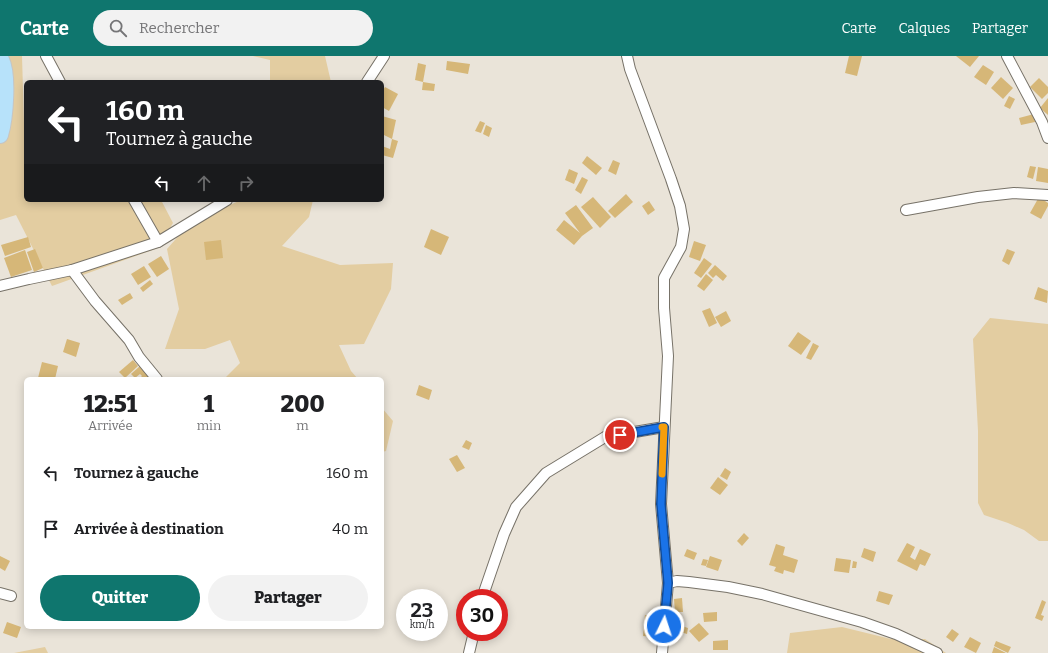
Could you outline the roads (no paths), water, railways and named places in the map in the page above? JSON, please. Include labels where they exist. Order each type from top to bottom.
[{"type":"highway","points":[[0,58],[4,71],[5,103],[0,135]]},
{"type":"street","points":[[46,56],[59,80]]},
{"type":"street","points":[[368,80],[384,56]]},
{"type":"street","points":[[626,56],[671,178],[680,206],[684,229],[681,248],[664,278],[664,308],[668,356],[661,504],[668,583],[662,653]]},
{"type":"street","points":[[1007,56],[1042,122],[1048,138]]},
{"type":"street","points":[[906,210],[978,197],[1014,193],[1048,195]]},
{"type":"street","points":[[135,202],[158,242]]},
{"type":"street","points":[[0,286],[72,270],[158,242],[224,202]]},
{"type":"street","points":[[72,270],[95,301],[129,340],[139,357],[155,377]]},
{"type":"street","points":[[485,589],[504,534],[516,507],[546,473],[605,437],[664,427]]},
{"type":"street","points":[[668,583],[677,581],[688,582],[728,587],[762,594],[862,622],[896,634],[937,653]]},
{"type":"street","points":[[0,593],[11,596]]},
{"type":"street","points":[[469,653],[472,641]]}]
